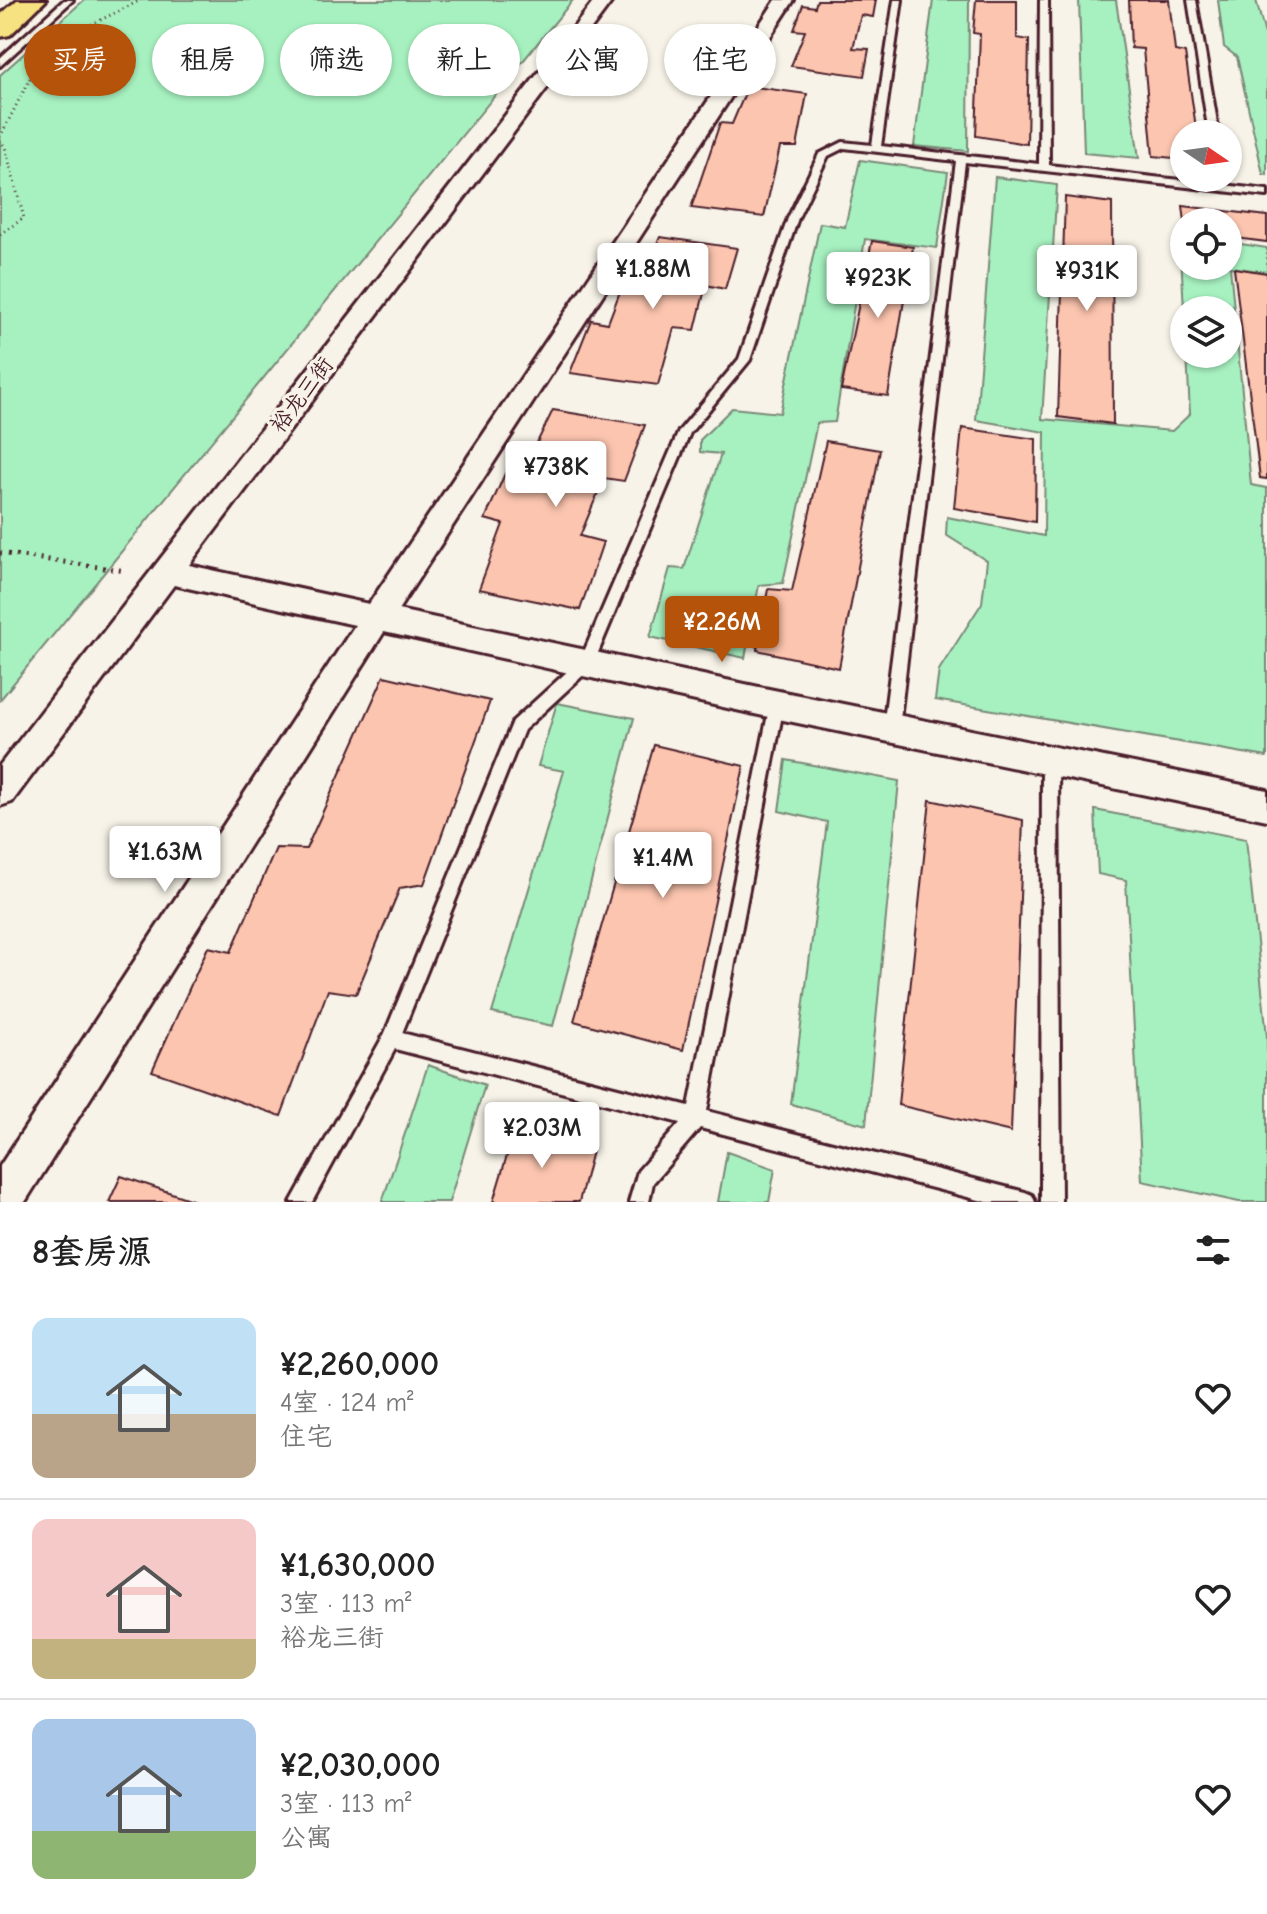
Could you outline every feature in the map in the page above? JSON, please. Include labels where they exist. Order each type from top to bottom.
[{"type":"main road","points":[[0,29],[33,0]]},
{"type":"street","name":"裕龙三街","points":[[0,791],[604,0]]},
{"type":"street","points":[[1,1202],[377,617],[785,0]]},
{"type":"street","points":[[167,572],[777,704],[1267,805]]},
{"type":"lane","points":[[0,63],[69,0]]},
{"type":"lane","points":[[876,148],[898,0]]},
{"type":"lane","points":[[1044,0],[1044,167]]},
{"type":"lane","points":[[1192,0],[1212,120]]},
{"type":"lane","points":[[301,1202],[391,1039],[518,726],[587,663],[685,431],[744,360],[793,218],[824,154],[843,145],[1170,178]]},
{"type":"lane","points":[[891,728],[961,158]]},
{"type":"lane","points":[[1242,187],[1267,193]]},
{"type":"lane","points":[[639,1202],[645,1178],[696,1118],[777,704]]},
{"type":"lane","points":[[1050,761],[1051,1202]]},
{"type":"lane","points":[[391,1039],[696,1118],[967,1195],[1025,1202]]},
{"type":"path","points":[[94,24],[141,0]]},
{"type":"path","points":[[0,234],[24,218],[5,147],[0,139],[24,91]]},
{"type":"path","points":[[0,553],[116,571],[167,572]]},
{"type":"green space","points":[[84,0],[573,0],[553,24],[536,24],[536,45],[520,65],[520,24],[408,24],[408,96],[494,96],[0,700],[0,75],[24,54],[24,96],[136,96],[136,24],[57,24]]},
{"type":"green space","points":[[933,0],[969,0],[968,151],[914,146]]},
{"type":"green space","points":[[1079,0],[1116,0],[1139,158],[1084,153]]},
{"type":"green space","points":[[1218,0],[1256,0],[1267,42],[1267,175],[1263,174],[1237,57],[1224,47]]},
{"type":"green space","points":[[860,160],[948,172],[937,248],[865,239],[835,422],[817,423],[783,583],[759,585],[745,658],[650,637],[670,568],[684,569],[721,454],[700,452],[700,440],[732,408],[780,413],[820,223],[845,227]]},
{"type":"green space","points":[[995,177],[1057,185],[1042,419],[1172,431],[1190,414],[1188,368],[1240,368],[1251,485],[1267,488],[1267,757],[935,700],[939,670],[982,603],[987,561],[946,535],[947,517],[1044,536],[1045,432],[976,420]]},
{"type":"green space","points":[[1242,244],[1267,248],[1267,272],[1242,269]]},
{"type":"green space","points":[[1182,280],[1231,280],[1233,296],[1183,296]]},
{"type":"green space","points":[[557,703],[634,718],[553,1026],[492,1013],[564,771],[538,766]]},
{"type":"green space","points":[[786,760],[899,781],[866,1125],[791,1104],[827,822],[779,811]]},
{"type":"green space","points":[[1095,810],[1246,839],[1267,1036],[1267,1202],[1239,1202],[1142,1181],[1126,880],[1098,874]]},
{"type":"green space","points":[[428,1065],[485,1085],[449,1202],[382,1202]]},
{"type":"green space","points":[[727,1152],[775,1169],[769,1202],[718,1202]]},
{"type":"building","points":[[817,0],[876,0],[873,17],[861,15],[853,48],[869,49],[864,76],[791,66],[805,31],[794,30],[803,5],[815,7]]},
{"type":"building","points":[[976,0],[1017,0],[1017,38],[1029,40],[1027,144],[976,136],[980,34],[973,33]]},
{"type":"building","points":[[1129,0],[1169,0],[1175,51],[1185,53],[1195,120],[1170,120],[1170,158],[1153,156],[1143,49],[1131,48]]},
{"type":"building","points":[[776,90],[807,94],[797,147],[780,147],[764,217],[691,208],[720,123],[732,124],[744,96],[776,96]]},
{"type":"building","points":[[1065,197],[1112,203],[1113,424],[1058,417]]},
{"type":"building","points":[[1242,213],[1267,216],[1267,242],[1242,239]]},
{"type":"building","points":[[660,237],[737,248],[725,289],[706,285],[695,330],[674,328],[658,385],[570,373],[591,320],[608,323],[627,273],[643,274]]},
{"type":"building","points":[[872,241],[913,247],[888,396],[841,390]]},
{"type":"building","points":[[1242,269],[1267,273],[1267,479],[1260,478],[1242,333],[1242,296],[1237,296],[1235,280],[1242,280]]},
{"type":"building","points":[[553,410],[645,425],[624,481],[604,478],[580,536],[603,542],[580,610],[479,589],[503,524],[485,519],[511,460],[527,463]]},
{"type":"building","points":[[962,428],[1036,439],[1035,522],[954,508]]},
{"type":"building","points":[[826,441],[880,450],[839,668],[757,650],[768,589],[792,591]]},
{"type":"building","points":[[384,676],[490,701],[424,884],[400,888],[356,994],[328,990],[281,1116],[152,1071],[208,947],[231,952],[276,848],[306,849]]},
{"type":"building","points":[[654,745],[744,766],[683,1050],[574,1021]]},
{"type":"building","points":[[930,800],[1023,820],[1011,1132],[898,1105]]},
{"type":"building","points":[[516,1125],[592,1151],[579,1202],[493,1202]]},
{"type":"building","points":[[121,1176],[198,1202],[109,1202]]}]
